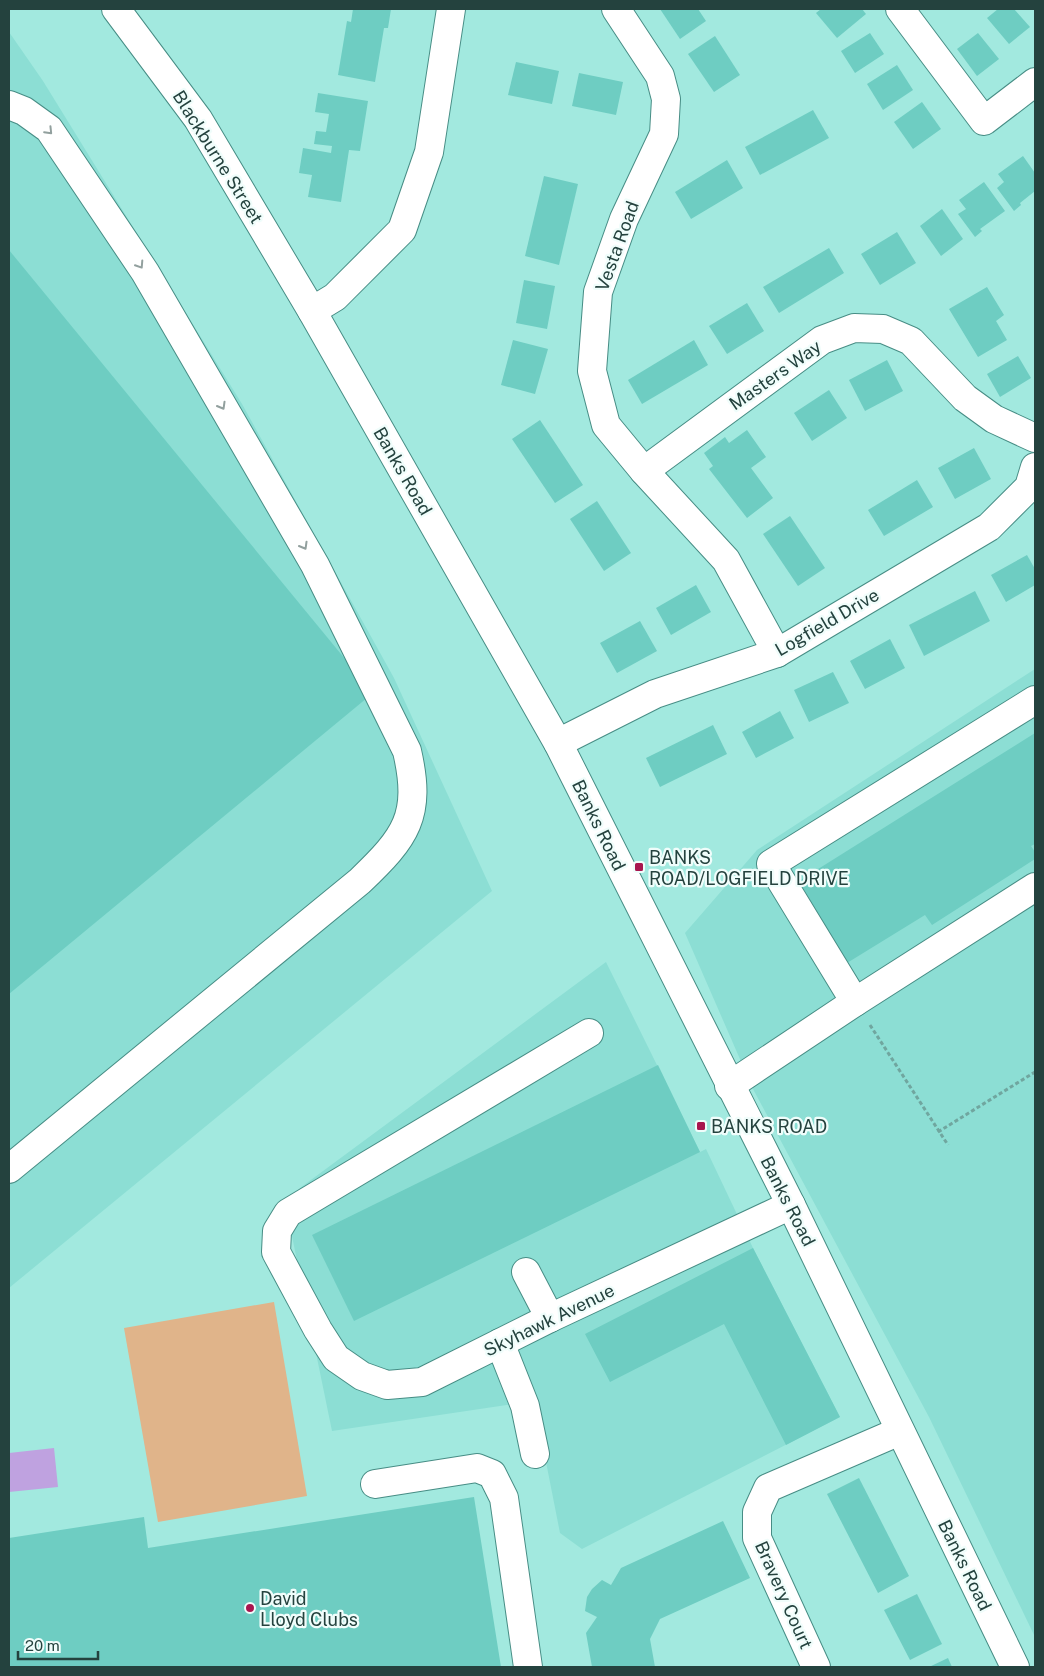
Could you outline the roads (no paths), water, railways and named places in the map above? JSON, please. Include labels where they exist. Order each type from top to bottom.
[{"type":"street","name":"Blackburne Street","points":[[116,9],[198,119],[312,311]]},
{"type":"street","points":[[312,311],[335,297],[402,230],[429,152],[451,9]]},
{"type":"street","name":"Vesta Road","points":[[616,9],[660,76],[666,99],[666,108],[664,134],[624,219],[598,292],[592,371],[606,425],[644,471],[726,560],[777,653]]},
{"type":"street","points":[[900,9],[984,121],[1035,82]]},
{"type":"street","points":[[9,105],[24,111],[49,129],[145,272],[315,565],[408,751],[414,780],[412,802],[404,831],[388,854],[360,881],[9,1169]]},
{"type":"street","name":"Banks Road","points":[[312,311],[558,743],[790,1205],[1015,1667]]},
{"type":"street","name":"Masters Way","points":[[644,471],[822,340],[854,328],[884,329],[911,341],[965,398],[994,419],[1035,438]]},
{"type":"street","name":"Logfield Drive","points":[[558,743],[655,694],[777,653],[989,527],[1030,487],[1035,467]]},
{"type":"street","points":[[855,1002],[771,864],[1035,700]]},
{"type":"street","points":[[729,1086],[855,1002],[1035,887]]},
{"type":"street","name":"Skyhawk Avenue","points":[[589,1034],[288,1213],[277,1231],[276,1252],[318,1330],[336,1358],[362,1376],[387,1385],[422,1382],[550,1318],[790,1205]]},
{"type":"street","points":[[526,1272],[550,1318]]},
{"type":"street","points":[[500,1343],[525,1406],[535,1454]]},
{"type":"street","name":"Bravery Court","points":[[816,1667],[757,1538],[757,1512],[768,1488],[900,1430]]},
{"type":"street","points":[[375,1484],[477,1468],[492,1474],[504,1498],[528,1667]]},
{"type":"place","name":"BANKS ROAD/LOGFIELD DRIVE","points":[[639,867]]},
{"type":"place","name":"BANKS ROAD","points":[[701,1126]]},
{"type":"place","name":"David Lloyd Clubs","points":[[250,1608]]}]
